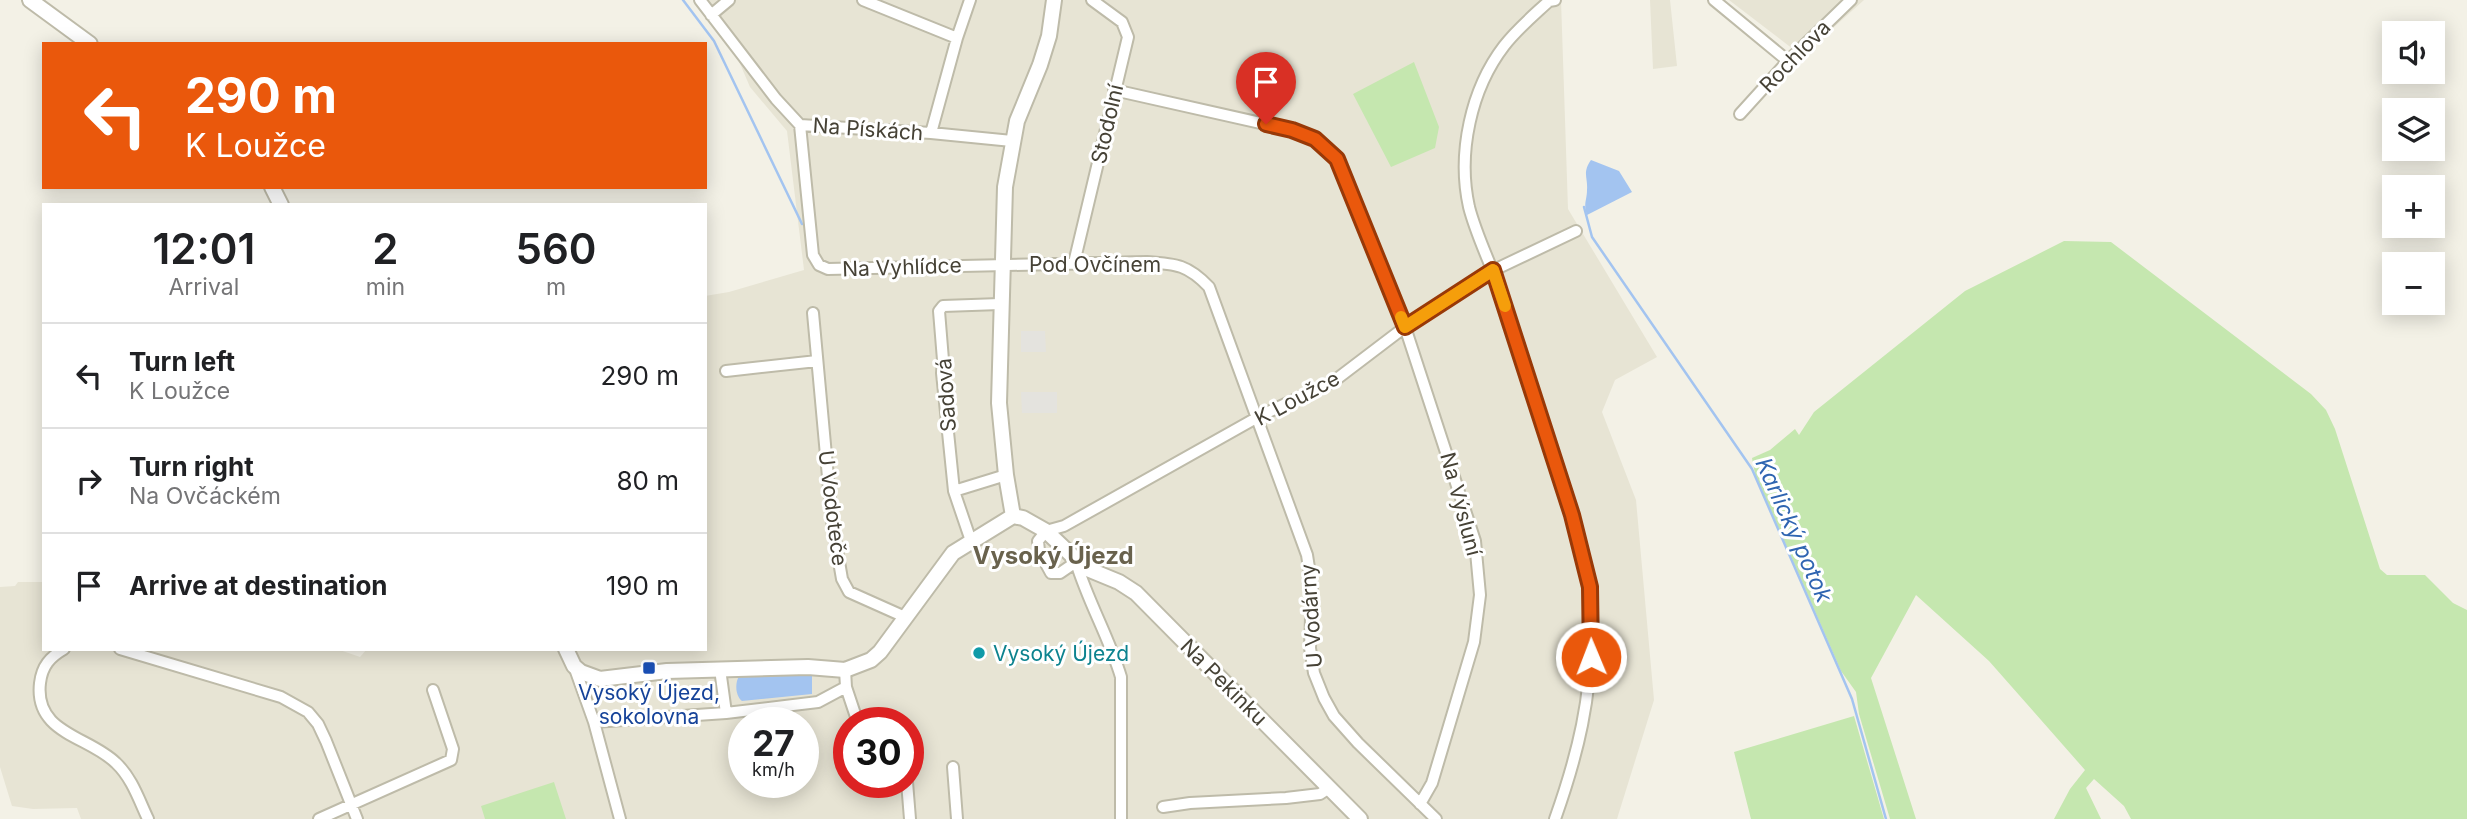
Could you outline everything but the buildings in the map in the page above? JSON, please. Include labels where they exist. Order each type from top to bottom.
[{"type":"street","points":[[30,0],[87,42]]},
{"type":"street","name":"Na Pískách","points":[[700,0],[776,99],[800,125],[1012,141]]},
{"type":"street","points":[[711,15],[729,0]]},
{"type":"street","points":[[863,0],[957,38]]},
{"type":"street","points":[[931,133],[970,0]]},
{"type":"street","points":[[1013,516],[999,403],[1005,187],[1017,121],[1049,36],[1054,0]]},
{"type":"street","name":"Stodolní","points":[[1074,263],[1128,37],[1122,22],[1092,0]]},
{"type":"street","points":[[1555,0],[1549,0],[1505,45],[1489,70],[1478,94],[1465,148],[1469,205],[1493,270],[1572,515],[1590,587],[1591,657],[1587,705],[1573,767],[1555,819]]},
{"type":"street","points":[[1714,0],[1788,61]]},
{"type":"street","name":"Rochlova","points":[[1741,114],[1788,61],[1851,0]]},
{"type":"street","name":"Na Výsluní","points":[[1114,90],[1292,130],[1315,139],[1337,159],[1405,327],[1475,541],[1480,595],[1474,642],[1432,783],[1420,804]]},
{"type":"street","name":"Na Vyhlídce","points":[[800,125],[813,255],[819,265],[828,269],[1002,264]]},
{"type":"street","name":"K Loužce","points":[[1046,531],[1063,526],[1258,417],[1334,381],[1405,327],[1493,270],[1576,231]]},
{"type":"street","name":"Pod Ovčínem","points":[[1002,264],[1147,262],[1179,265],[1195,273],[1209,287],[1258,417]]},
{"type":"street","name":"Sadová","points":[[971,541],[954,491],[942,373],[939,312],[943,306],[1000,304]]},
{"type":"street","name":"U Vodoteče","points":[[813,313],[833,533],[842,579],[849,592],[905,617]]},
{"type":"street","points":[[726,371],[817,361]]},
{"type":"street","name":"U Vodárny","points":[[1258,417],[1307,555],[1312,587],[1310,648],[1314,673],[1324,698],[1334,716],[1436,819]]},
{"type":"street","points":[[954,491],[1006,475]]},
{"type":"street","points":[[574,666],[587,676],[600,679],[667,671],[720,669],[808,667],[845,670],[870,660],[880,652],[953,553],[1013,516],[1023,518],[1046,531],[1076,562],[1084,589],[1116,660],[1121,677],[1121,819]]},
{"type":"street","points":[[1046,531],[1038,541],[1039,551],[1051,573],[1060,573],[1076,562]]},
{"type":"street","name":"Na Pekinku","points":[[1076,562],[1136,593],[1360,819]]},
{"type":"street","points":[[61,651],[45,664],[40,685],[43,708],[57,727],[101,751],[122,768],[148,819]]},
{"type":"street","points":[[127,651],[281,697],[308,712],[318,724],[357,819]]},
{"type":"street","points":[[567,651],[594,722],[620,819]]},
{"type":"street","points":[[720,669],[726,713]]},
{"type":"street","points":[[845,670],[846,687],[853,707]]},
{"type":"street","points":[[594,722],[726,713],[818,702],[846,687]]},
{"type":"street","points":[[319,819],[451,760],[453,749],[433,690]]},
{"type":"street","points":[[953,767],[957,819]]},
{"type":"street","points":[[1163,807],[1286,798],[1320,794],[1329,788]]},
{"type":"street","points":[[908,798],[910,819]]},
{"type":"shaded area","points":[[706,0],[1561,0],[1568,209],[1657,357],[1615,380],[1602,412],[1636,500],[1654,700],[1617,819],[81,819],[77,808],[33,809],[12,806],[0,767],[0,587],[15,586],[18,582],[42,582],[42,651],[343,651],[360,657],[365,651],[707,651],[707,296],[804,270],[787,131],[750,87],[735,52]]},
{"type":"shaded area","points":[[1650,0],[1670,0],[1677,66],[1653,69]]},
{"type":"shaded area","points":[[1729,0],[1864,0],[1802,56]]},
{"type":"shaded area","points":[[1021,331],[1045,331],[1046,352],[1021,352]]},
{"type":"shaded area","points":[[1021,392],[1057,392],[1057,413],[1022,413]]},
{"type":"green space","points":[[1414,62],[1439,127],[1435,148],[1391,167],[1353,94]]},
{"type":"green space","points":[[2064,241],[2111,242],[2311,394],[2326,410],[2335,429],[2380,569],[2387,575],[2425,575],[2453,603],[2467,610],[2467,819],[2131,819],[2124,806],[2094,779],[2086,788],[2101,819],[2054,819],[2070,789],[2085,770],[1989,661],[1916,595],[1871,678],[1916,819],[1890,819],[1859,714],[1856,692],[1841,671],[1755,474],[1752,458],[1770,450],[1795,429],[1799,435],[1814,412],[1965,291]]},
{"type":"green space","points":[[1854,716],[1884,819],[1751,819],[1734,752]]},
{"type":"green space","points":[[554,782],[566,819],[485,819],[481,806]]},
{"type":"water","points":[[1591,160],[1619,171],[1632,192],[1587,215],[1586,172]]},
{"type":"water","points":[[812,673],[812,694],[742,701],[737,692],[739,676]]},
{"type":"waterway","points":[[683,0],[714,41],[802,224]]},
{"type":"waterway","name":"Karlický potok","points":[[1584,207],[1592,237],[1752,469],[1852,699],[1886,819]]},
{"type":"slow traffic","points":[[1401,317],[1405,327],[1493,270],[1505,306]]},
{"type":"place","name":"Vysoký Újezd","points":[[979,653]]},
{"type":"place","name":"Vysoký Újezd, sokolovna","points":[[649,668]]},
{"type":"district","name":"Vysoký Újezd","points":[[1053,555]]},
{"type":"route","points":[[1266,124],[1315,139],[1337,159],[1405,327],[1493,270],[1572,515],[1590,587],[1591,657]]}]
